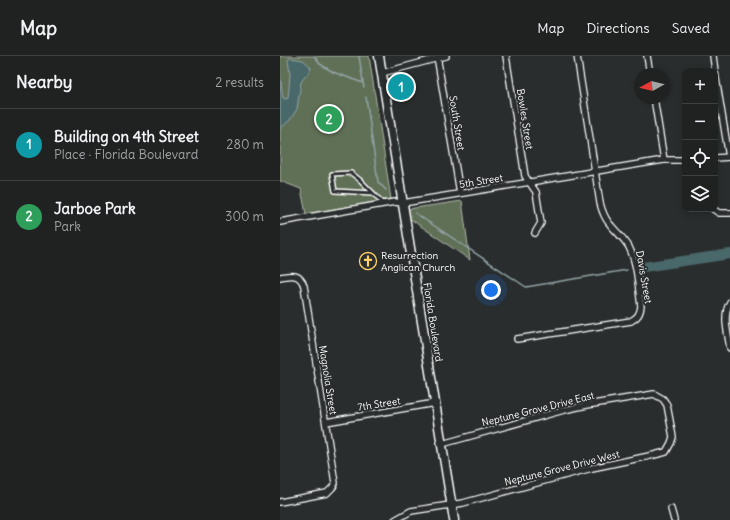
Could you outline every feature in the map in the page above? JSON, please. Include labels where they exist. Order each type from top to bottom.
[{"type":"street","name":"Florida Boulevard","points":[[379,56],[454,520]]},
{"type":"street","points":[[382,73],[446,56]]},
{"type":"street","name":"Bowles Street","points":[[506,56],[525,176],[536,192],[541,223],[535,233]]},
{"type":"street","name":"Davis Street","points":[[516,339],[631,321],[638,317],[641,312],[634,259],[623,238],[609,223],[603,213],[577,56]]},
{"type":"street","points":[[647,56],[649,68]]},
{"type":"street","points":[[712,56],[714,68]]},
{"type":"street","name":"South Street","points":[[438,57],[460,193]]},
{"type":"street","points":[[718,89],[729,157],[718,158]]},
{"type":"street","points":[[655,104],[664,160]]},
{"type":"street","name":"5th Street","points":[[280,222],[395,202],[403,203],[664,160],[682,160]]},
{"type":"street","points":[[718,212],[730,213]]},
{"type":"street","name":"Magnolia Street","points":[[280,277],[291,275],[298,277],[303,282],[335,478],[333,487],[327,493],[280,502]]},
{"type":"street","points":[[730,302],[727,308],[726,316],[730,348]]},
{"type":"street","name":"Neptune Grove Drive East","points":[[442,444],[587,404],[654,394],[663,399],[667,404],[670,420]]},
{"type":"street","name":"7th Street","points":[[326,422],[436,403]]},
{"type":"street","name":"Neptune Grove Drive West","points":[[452,505],[592,468],[654,456],[666,452],[673,437],[670,420]]},
{"type":"street","points":[[395,520],[411,511],[452,505]]},
{"type":"street","points":[[671,508],[674,520]]},
{"type":"lane","points":[[374,193],[336,191],[332,174],[351,173],[374,193],[384,204]]},
{"type":"green space","points":[[280,56],[369,56],[391,199],[306,214],[301,189],[280,181]]},
{"type":"green space","points":[[462,201],[470,260],[409,218],[408,209]]},
{"type":"water","points":[[290,58],[303,60],[310,66],[311,69],[301,82],[297,109],[290,120],[280,129],[280,75],[283,98],[287,99],[290,75],[288,60]]},
{"type":"waterway","points":[[314,56],[320,64],[333,72],[363,83],[364,87]]},
{"type":"waterway","points":[[359,56],[363,82]]},
{"type":"waterway","points":[[366,97],[378,182],[386,190]]},
{"type":"waterway","points":[[415,213],[526,287],[627,270]]},
{"type":"waterway","points":[[643,267],[730,254]]},
{"type":"place","name":"Building on 4th Street","points":[[401,87]]},
{"type":"place","name":"Jarboe Park","points":[[329,119]]},
{"type":"place","name":"Resurrection Anglican Church","points":[[368,261]]}]
